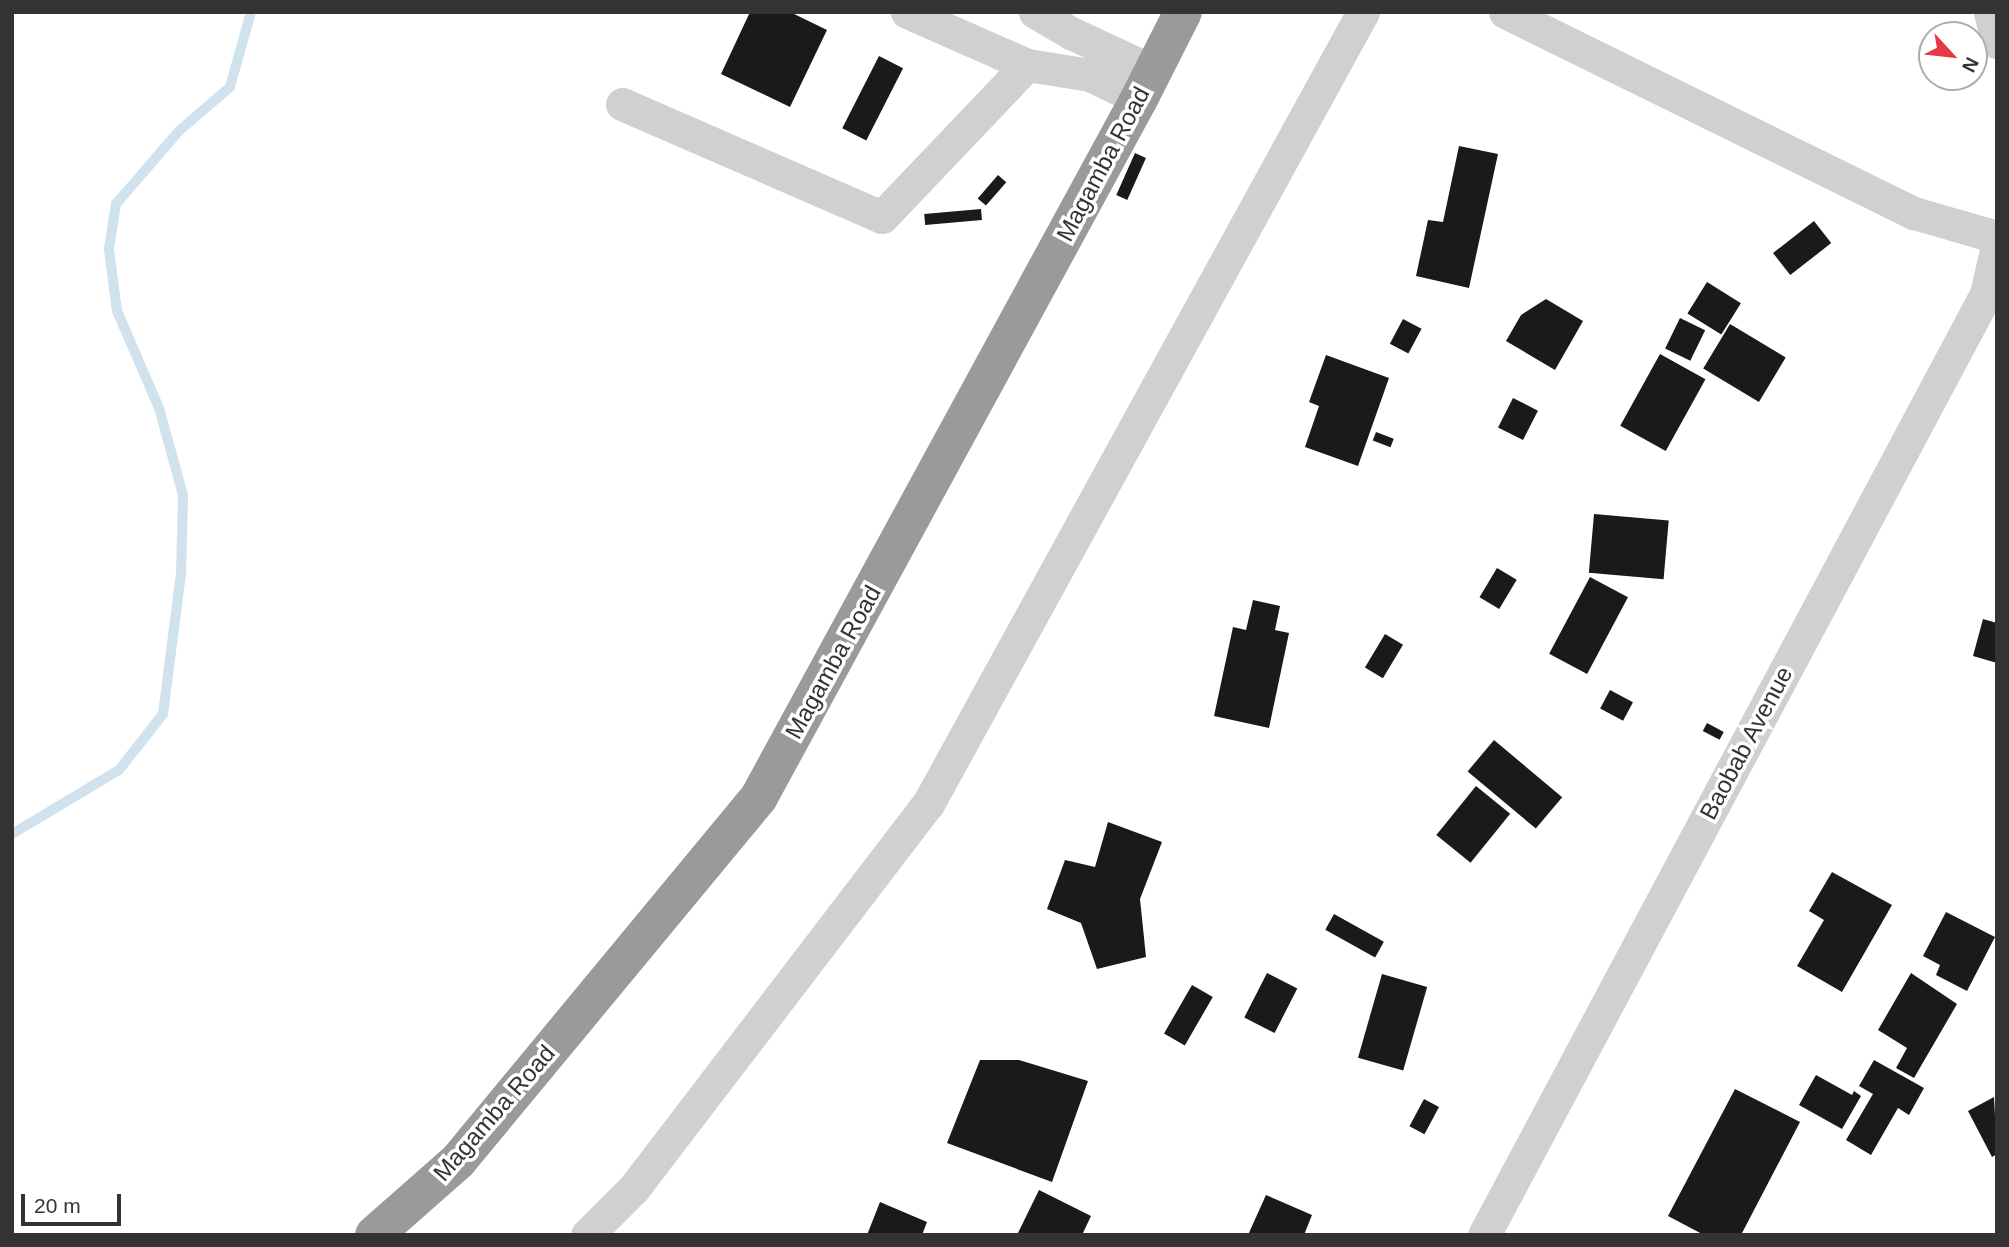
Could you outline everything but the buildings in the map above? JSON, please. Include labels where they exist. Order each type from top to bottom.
[{"type":"highway","name":"Magamba Road","points":[[374,1235],[458,1161],[759,797],[1146,85],[1183,12]]},
{"type":"street","points":[[907,12],[1027,65],[1146,85]]},
{"type":"street","points":[[1035,12],[1076,23],[1146,85]]},
{"type":"street","points":[[587,1235],[634,1188],[928,804],[1363,12]]},
{"type":"street","points":[[1506,12],[1914,213],[1997,237]]},
{"type":"street","points":[[1990,12],[1997,42]]},
{"type":"street","points":[[622,104],[882,217],[1027,65]]},
{"type":"street","name":"Baobab Avenue","points":[[1484,1235],[1986,294],[1997,246]]},
{"type":"waterway","points":[[12,834],[119,770],[163,714],[181,574],[183,495],[159,408],[117,311],[109,249],[116,204],[179,131],[230,87],[251,12]]}]
